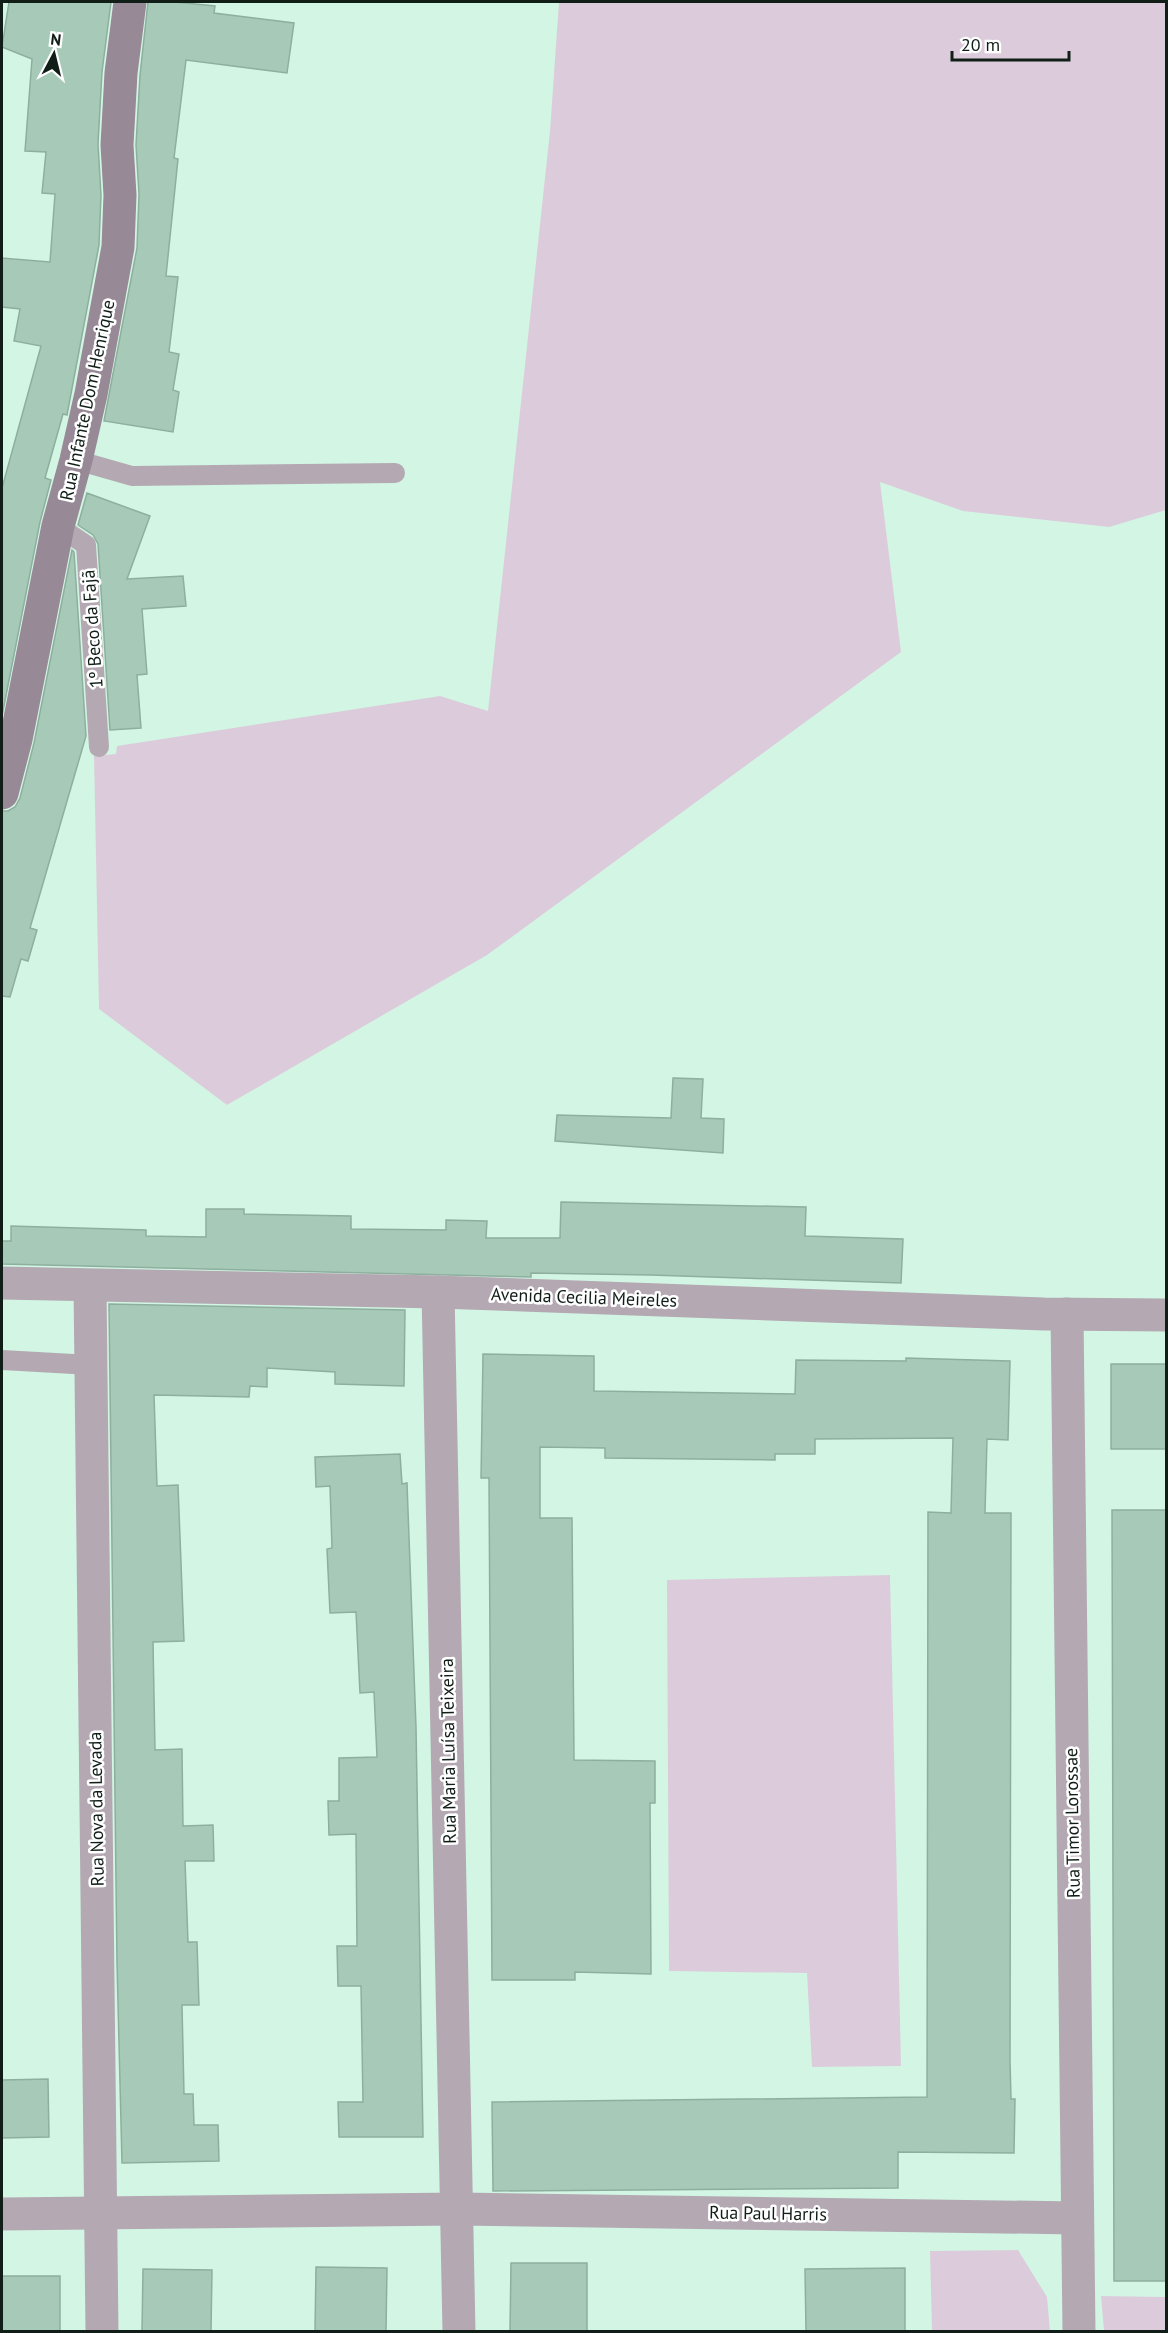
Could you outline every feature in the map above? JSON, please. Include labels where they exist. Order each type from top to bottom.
[{"type":"street","name":"Rua Infante Dom Henrique","points":[[2,793],[16,739],[58,526],[76,460],[118,247],[120,195],[117,145],[121,72],[130,2]]},
{"type":"street","name":"Avenida Cecilia Meireles","points":[[2,1283],[90,1287],[438,1292],[1067,1314],[1167,1315]]},
{"type":"street","name":"Rua Nova da Levada","points":[[90,1287],[102,2331]]},
{"type":"street","name":"Rua Maria Luísa Teixeira","points":[[438,1292],[459,2331]]},
{"type":"street","name":"Rua Timor Lorossae","points":[[1067,1314],[1079,2331]]},
{"type":"street","name":"Rua Paul Harris","points":[[2,2214],[458,2209],[1077,2218]]},
{"type":"lane","points":[[76,460],[132,477],[395,473]]},
{"type":"lane","name":"1º Beco da Fajã","points":[[58,526],[86,545],[99,747]]},
{"type":"lane","points":[[2,1360],[91,1365]]},
{"type":"shaded area","points":[[559,2],[1166,2],[1166,510],[1109,527],[963,511],[880,482],[901,652],[487,955],[227,1105],[99,1009],[94,756],[116,754],[117,746],[440,696],[488,711],[550,131]]},
{"type":"shaded area","points":[[890,1575],[901,2066],[812,2067],[807,1973],[669,1971],[667,1580]]},
{"type":"shaded area","points":[[1018,2250],[1047,2297],[1050,2331],[932,2331],[930,2251]]},
{"type":"shaded area","points":[[1101,2296],[1166,2297],[1166,2331],[1104,2331]]},
{"type":"building","points":[[9,2],[111,2],[102,72],[98,144],[101,195],[99,245],[67,415],[63,414],[45,478],[51,480],[40,522],[2,716],[2,488],[41,346],[14,341],[20,309],[2,307],[2,258],[50,262],[55,194],[42,193],[46,152],[25,151],[32,59],[2,47]]},
{"type":"building","points":[[148,2],[215,6],[214,13],[294,23],[287,73],[186,60],[174,158],[178,159],[166,276],[178,277],[169,352],[179,354],[173,390],[179,392],[173,432],[104,421],[137,248],[139,194],[136,145],[140,75]]},
{"type":"building","points":[[87,493],[150,516],[127,579],[183,576],[186,606],[142,609],[147,674],[137,675],[141,728],[110,730],[98,544],[93,535],[78,525]]},
{"type":"building","points":[[72,550],[74,552],[86,736],[30,928],[37,930],[28,961],[21,959],[10,997],[2,996],[2,811],[15,807],[20,798],[34,743]]},
{"type":"building","points":[[673,1078],[703,1079],[701,1118],[724,1119],[723,1153],[555,1141],[557,1115],[671,1118]]},
{"type":"building","points":[[561,1202],[806,1207],[805,1236],[903,1239],[901,1283],[650,1275],[531,1273],[531,1277],[2,1264],[2,1241],[11,1241],[11,1226],[146,1230],[146,1236],[206,1237],[206,1209],[244,1209],[244,1214],[351,1216],[351,1229],[446,1230],[446,1220],[487,1221],[486,1238],[560,1238]]},
{"type":"building","points":[[109,1304],[405,1310],[404,1386],[335,1384],[335,1372],[267,1368],[267,1387],[250,1386],[249,1397],[154,1395],[157,1486],[178,1485],[184,1641],[153,1642],[155,1750],[182,1749],[183,1826],[213,1825],[214,1861],[185,1861],[188,1942],[197,1942],[199,2005],[182,2005],[184,2094],[193,2094],[194,2125],[218,2125],[219,2161],[122,2163],[117,1963]]},
{"type":"building","points":[[483,1354],[594,1356],[594,1391],[795,1394],[796,1360],[906,1361],[906,1358],[1010,1361],[1008,1440],[987,1439],[985,1513],[1011,1513],[1010,2060],[1011,2099],[1015,2099],[1014,2153],[898,2152],[898,2188],[493,2191],[492,2102],[927,2097],[928,1512],[951,1513],[953,1438],[815,1439],[815,1454],[775,1454],[775,1460],[605,1458],[605,1448],[540,1447],[540,1518],[572,1518],[574,1760],[655,1761],[655,1803],[650,1803],[651,1974],[575,1972],[575,1980],[492,1980],[489,1478],[481,1478]]},
{"type":"building","points":[[1111,1364],[1167,1364],[1167,1449],[1111,1449]]},
{"type":"building","points":[[400,1454],[402,1484],[407,1483],[416,1727],[423,2137],[339,2137],[338,2102],[363,2102],[361,1986],[338,1986],[337,1946],[357,1946],[356,1834],[329,1835],[328,1801],[339,1801],[339,1758],[377,1757],[374,1692],[360,1693],[356,1612],[330,1613],[327,1549],[332,1548],[330,1486],[316,1487],[315,1457]]},
{"type":"building","points":[[1112,1510],[1167,1510],[1167,2281],[1114,2281]]},
{"type":"building","points":[[48,2079],[49,2137],[2,2138],[2,2080]]},
{"type":"building","points":[[511,2263],[587,2263],[587,2331],[510,2331]]},
{"type":"building","points":[[316,2267],[387,2268],[386,2331],[315,2331]]},
{"type":"building","points":[[905,2268],[905,2331],[806,2331],[805,2269]]},
{"type":"building","points":[[143,2269],[212,2270],[211,2331],[142,2331]]},
{"type":"building","points":[[2,2276],[60,2276],[60,2331],[2,2331]]}]
